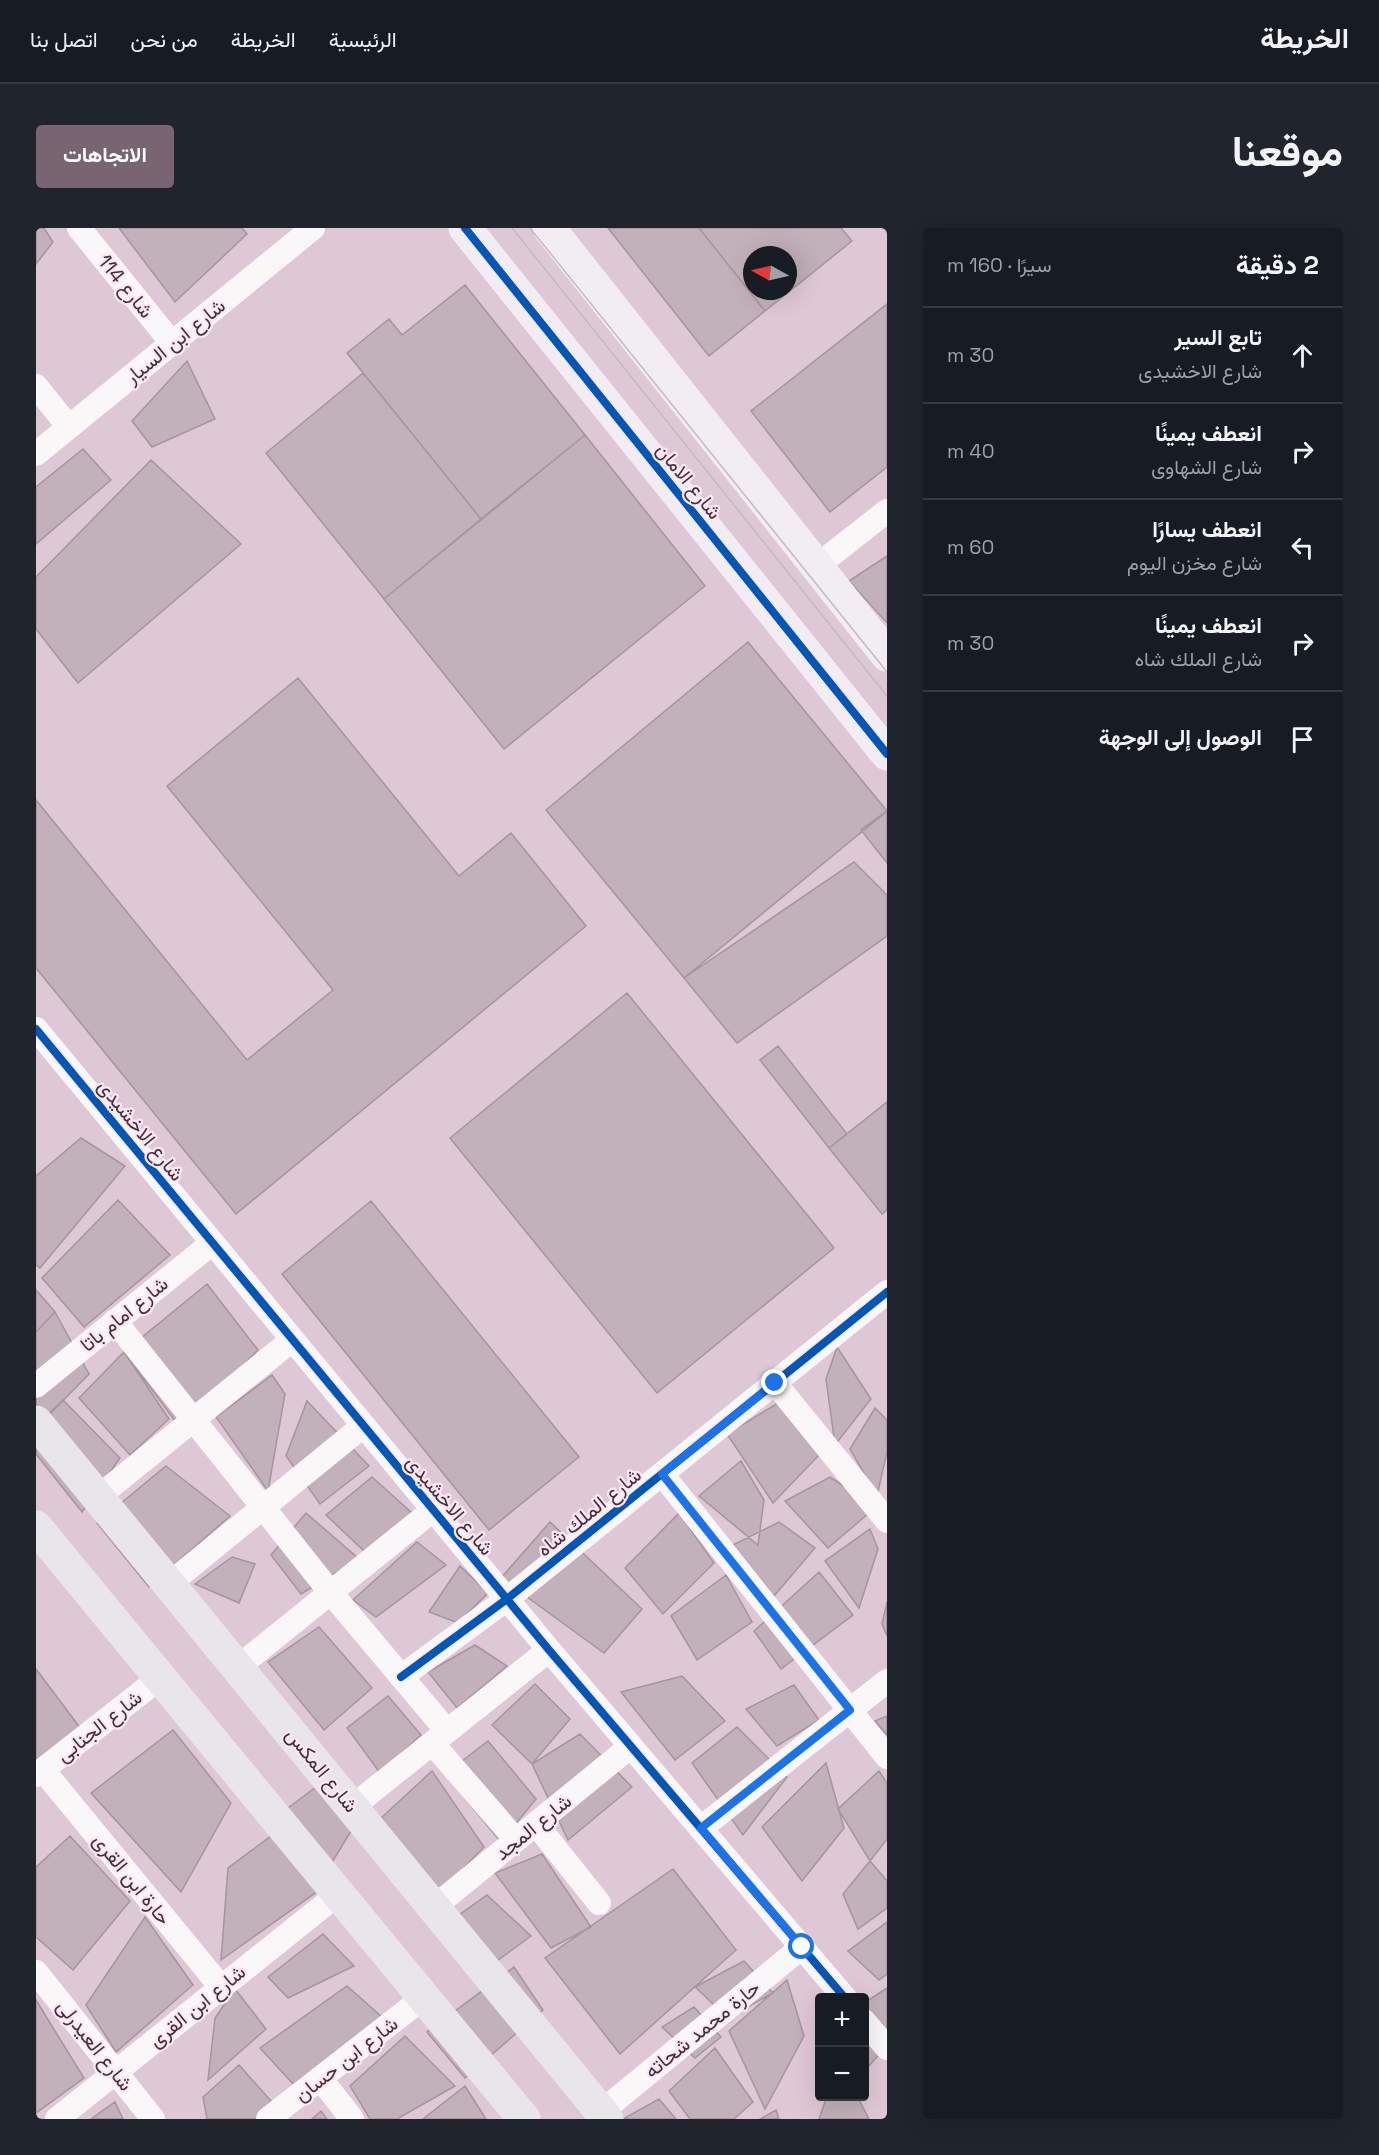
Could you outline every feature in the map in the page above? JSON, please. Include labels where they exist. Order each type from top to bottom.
[{"type":"main road","name":"شارع المكس","points":[[36,1422],[604,2115]]},
{"type":"main road","points":[[36,1527],[524,2119]]},
{"type":"street","name":"شارع 114","points":[[79,228],[172,343]]},
{"type":"street","name":"شارع ابن السيار","points":[[36,454],[313,228]]},
{"type":"street","name":"شارع الامان","points":[[465,228],[887,754]]},
{"type":"street","points":[[549,228],[887,655]]},
{"type":"street","points":[[36,386],[69,427]]},
{"type":"street","points":[[817,566],[887,511]]},
{"type":"street","name":"شارع الاخشيدى","points":[[36,1029],[549,1650],[840,1993]]},
{"type":"street","name":"شارع امام باتا","points":[[36,1386],[212,1243]]},
{"type":"street","name":"شارع الملك شاه","points":[[401,1677],[507,1599],[887,1292]]},
{"type":"street","points":[[115,1322],[331,1593],[401,1677],[440,1737],[516,1840]]},
{"type":"street","points":[[98,1497],[292,1340]]},
{"type":"street","points":[[775,1383],[887,1521]]},
{"type":"street","points":[[169,1584],[363,1426]]},
{"type":"street","points":[[662,1474],[887,1757]]},
{"type":"street","points":[[238,1667],[433,1510]]},
{"type":"street","points":[[352,1807],[549,1650]]},
{"type":"street","name":"شارع الجنابى","points":[[39,1773],[161,1677]]},
{"type":"street","points":[[701,1828],[887,1681]]},
{"type":"street","name":"شارع المجد","points":[[434,1907],[631,1746]]},
{"type":"street","name":"حارة ابن القرى","points":[[39,1773],[221,1987]]},
{"type":"street","points":[[536,1824],[599,1904]]},
{"type":"street","name":"شارع ابن القرى","points":[[57,2119],[338,1894]]},
{"type":"street","name":"حارة محمد شحاته","points":[[604,2115],[802,1947]]},
{"type":"street","name":"شارع العيدرلى","points":[[36,1972],[153,2119]]},
{"type":"street","name":"شارع ابن حسان","points":[[268,2119],[423,1998]]},
{"type":"street","points":[[869,2027],[887,2048]]},
{"type":"street","points":[[320,2078],[352,2119]]},
{"type":"building","points":[[36,228],[44,228],[53,242],[36,264]]},
{"type":"building","points":[[119,228],[242,228],[247,234],[175,302]]},
{"type":"building","points":[[608,228],[699,228],[743,283],[743,300],[756,300],[765,311],[709,356]]},
{"type":"building","points":[[699,228],[841,228],[852,241],[797,285],[797,246],[743,246],[743,283]]},
{"type":"building","points":[[465,285],[585,435],[481,519],[347,353],[389,319],[402,335]]},
{"type":"building","points":[[756,300],[779,300],[765,311]]},
{"type":"building","points":[[887,304],[887,467],[830,512],[751,411]]},
{"type":"building","points":[[187,361],[215,419],[152,447],[132,421]]},
{"type":"building","points":[[363,373],[481,519],[384,599],[266,453]]},
{"type":"building","points":[[585,435],[705,586],[504,749],[384,599]]},
{"type":"building","points":[[83,449],[111,480],[36,544],[36,487]]},
{"type":"building","points":[[151,460],[241,544],[78,683],[36,629],[36,577]]},
{"type":"building","points":[[887,556],[887,623],[849,581]]},
{"type":"building","points":[[748,642],[887,811],[684,978],[546,810]]},
{"type":"building","points":[[298,678],[459,876],[511,833],[586,926],[236,1214],[36,968],[36,800],[247,1060],[333,990],[167,786]]},
{"type":"building","points":[[887,811],[887,863],[861,830]]},
{"type":"building","points":[[854,862],[887,895],[887,936],[737,1043],[684,978]]},
{"type":"building","points":[[627,993],[834,1248],[657,1393],[450,1138]]},
{"type":"building","points":[[778,1046],[847,1134],[829,1148],[760,1060]]},
{"type":"building","points":[[887,1102],[887,1210],[882,1214],[829,1148]]},
{"type":"building","points":[[81,1138],[125,1166],[40,1268],[36,1265],[36,1176]]},
{"type":"building","points":[[118,1200],[170,1255],[84,1327],[42,1278]]},
{"type":"building","points":[[371,1201],[579,1457],[489,1530],[282,1274]]},
{"type":"building","points":[[207,1284],[258,1350],[181,1429],[124,1352]]},
{"type":"building","points":[[36,1290],[55,1312],[36,1332]]},
{"type":"building","points":[[55,1312],[89,1374],[47,1417],[36,1404],[36,1332]]},
{"type":"building","points":[[837,1347],[871,1399],[835,1445],[826,1379]]},
{"type":"building","points":[[124,1352],[169,1419],[130,1455],[79,1398]]},
{"type":"building","points":[[272,1375],[285,1394],[268,1491],[216,1417]]},
{"type":"building","points":[[63,1400],[120,1458],[82,1512],[36,1454],[36,1426]]},
{"type":"building","points":[[307,1401],[369,1466],[320,1504],[286,1456]]},
{"type":"building","points":[[778,1403],[820,1454],[773,1503],[727,1434]]},
{"type":"building","points":[[875,1408],[887,1420],[887,1452],[877,1496],[850,1449]]},
{"type":"building","points":[[741,1461],[764,1500],[758,1545],[699,1496]]},
{"type":"building","points":[[166,1466],[230,1516],[149,1587],[97,1523]]},
{"type":"building","points":[[372,1477],[412,1513],[365,1552],[326,1515]]},
{"type":"building","points":[[830,1477],[876,1507],[828,1548],[785,1501]]},
{"type":"building","points":[[306,1513],[359,1559],[301,1594],[271,1555]]},
{"type":"building","points":[[679,1513],[714,1563],[663,1614],[625,1568]]},
{"type":"building","points":[[550,1522],[642,1609],[604,1653],[501,1578]]},
{"type":"building","points":[[779,1522],[815,1548],[774,1596],[733,1545]]},
{"type":"building","points":[[870,1529],[878,1549],[859,1608],[825,1561]]},
{"type":"building","points":[[417,1542],[446,1565],[376,1617],[353,1600]]},
{"type":"building","points":[[232,1557],[255,1564],[239,1603],[195,1584]]},
{"type":"building","points":[[460,1566],[488,1593],[458,1623],[429,1612]]},
{"type":"building","points":[[819,1572],[853,1615],[781,1669],[754,1631]]},
{"type":"building","points":[[726,1575],[752,1622],[697,1660],[671,1616]]},
{"type":"building","points":[[887,1602],[887,1636],[882,1624]]},
{"type":"building","points":[[319,1627],[372,1688],[324,1730],[268,1662]]},
{"type":"building","points":[[475,1645],[507,1666],[457,1708],[428,1672]]},
{"type":"building","points":[[36,1669],[81,1729],[36,1772]]},
{"type":"building","points":[[682,1676],[725,1721],[675,1760],[621,1692]]},
{"type":"building","points":[[535,1684],[570,1719],[532,1764],[492,1725]]},
{"type":"building","points":[[794,1685],[819,1720],[777,1746],[746,1709]]},
{"type":"building","points":[[388,1696],[421,1735],[380,1773],[347,1728]]},
{"type":"building","points":[[887,1716],[887,1735],[875,1721]]},
{"type":"building","points":[[737,1727],[787,1777],[743,1835],[692,1763]]},
{"type":"building","points":[[173,1730],[231,1803],[181,1892],[91,1793]]},
{"type":"building","points":[[580,1734],[632,1787],[568,1840],[532,1764]]},
{"type":"building","points":[[488,1741],[536,1799],[501,1842],[445,1774]]},
{"type":"building","points":[[826,1763],[844,1828],[802,1881],[762,1827]]},
{"type":"building","points":[[432,1771],[484,1847],[440,1893],[381,1818]]},
{"type":"building","points":[[879,1771],[887,1783],[887,1839],[870,1861],[838,1809]]},
{"type":"building","points":[[316,1787],[353,1828],[331,1864],[284,1811]]},
{"type":"building","points":[[275,1833],[318,1891],[221,1960],[228,1868]]},
{"type":"building","points":[[70,1836],[130,1901],[73,1970],[36,1937],[36,1867]]},
{"type":"building","points":[[542,1854],[591,1927],[551,1948],[495,1873]]},
{"type":"building","points":[[870,1861],[887,1881],[887,1908],[858,1929],[843,1894]]},
{"type":"building","points":[[673,1869],[736,1950],[620,2054],[545,1958]]},
{"type":"building","points":[[487,1895],[531,1936],[497,1961],[459,1915]]},
{"type":"building","points":[[145,1917],[193,1985],[116,2052],[86,2005]]},
{"type":"building","points":[[887,1922],[887,1974],[879,1980],[848,1951]]},
{"type":"building","points":[[323,1934],[354,1966],[288,1998],[268,1977]]},
{"type":"building","points":[[744,1961],[773,1993],[728,2018],[695,1987]]},
{"type":"building","points":[[514,1967],[543,2010],[465,2078],[427,2032]]},
{"type":"building","points":[[787,1980],[804,2036],[765,2109],[729,2031]]},
{"type":"building","points":[[347,1986],[382,2017],[295,2086],[260,2048]]},
{"type":"building","points":[[887,1988],[887,2046],[869,2066],[869,2047],[869,2000]]},
{"type":"building","points":[[235,1989],[266,2029],[208,2080],[215,2018]]},
{"type":"building","points":[[36,2000],[84,2078],[36,2113]]},
{"type":"building","points":[[694,2007],[721,2037],[695,2058],[662,2027]]},
{"type":"building","points":[[405,2036],[455,2086],[397,2119],[370,2119],[350,2086]]},
{"type":"building","points":[[715,2048],[753,2102],[734,2119],[690,2119],[669,2091]]},
{"type":"building","points":[[239,2065],[279,2110],[262,2119],[207,2119],[203,2097]]},
{"type":"building","points":[[465,2086],[486,2119],[423,2119]]},
{"type":"building","points":[[659,2099],[676,2119],[623,2119]]},
{"type":"building","points":[[825,2101],[860,2101],[869,2119],[819,2119]]},
{"type":"building","points":[[115,2102],[123,2119],[91,2119]]},
{"type":"building","points":[[776,2110],[779,2119],[760,2119]]},
{"type":"building","points":[[321,2111],[327,2119],[312,2119]]},
{"type":"tram line","points":[[512,228],[887,696]]},
{"type":"tram line","points":[[530,228],[887,672]]},
{"type":"cycle path","points":[[465,228],[887,754]]},
{"type":"cycle path","points":[[36,1029],[549,1650],[841,1993]]},
{"type":"cycle path","points":[[401,1677],[507,1599],[887,1292]]},
{"type":"route","points":[[775,1383],[662,1474],[850,1710],[701,1828],[802,1947]]}]
